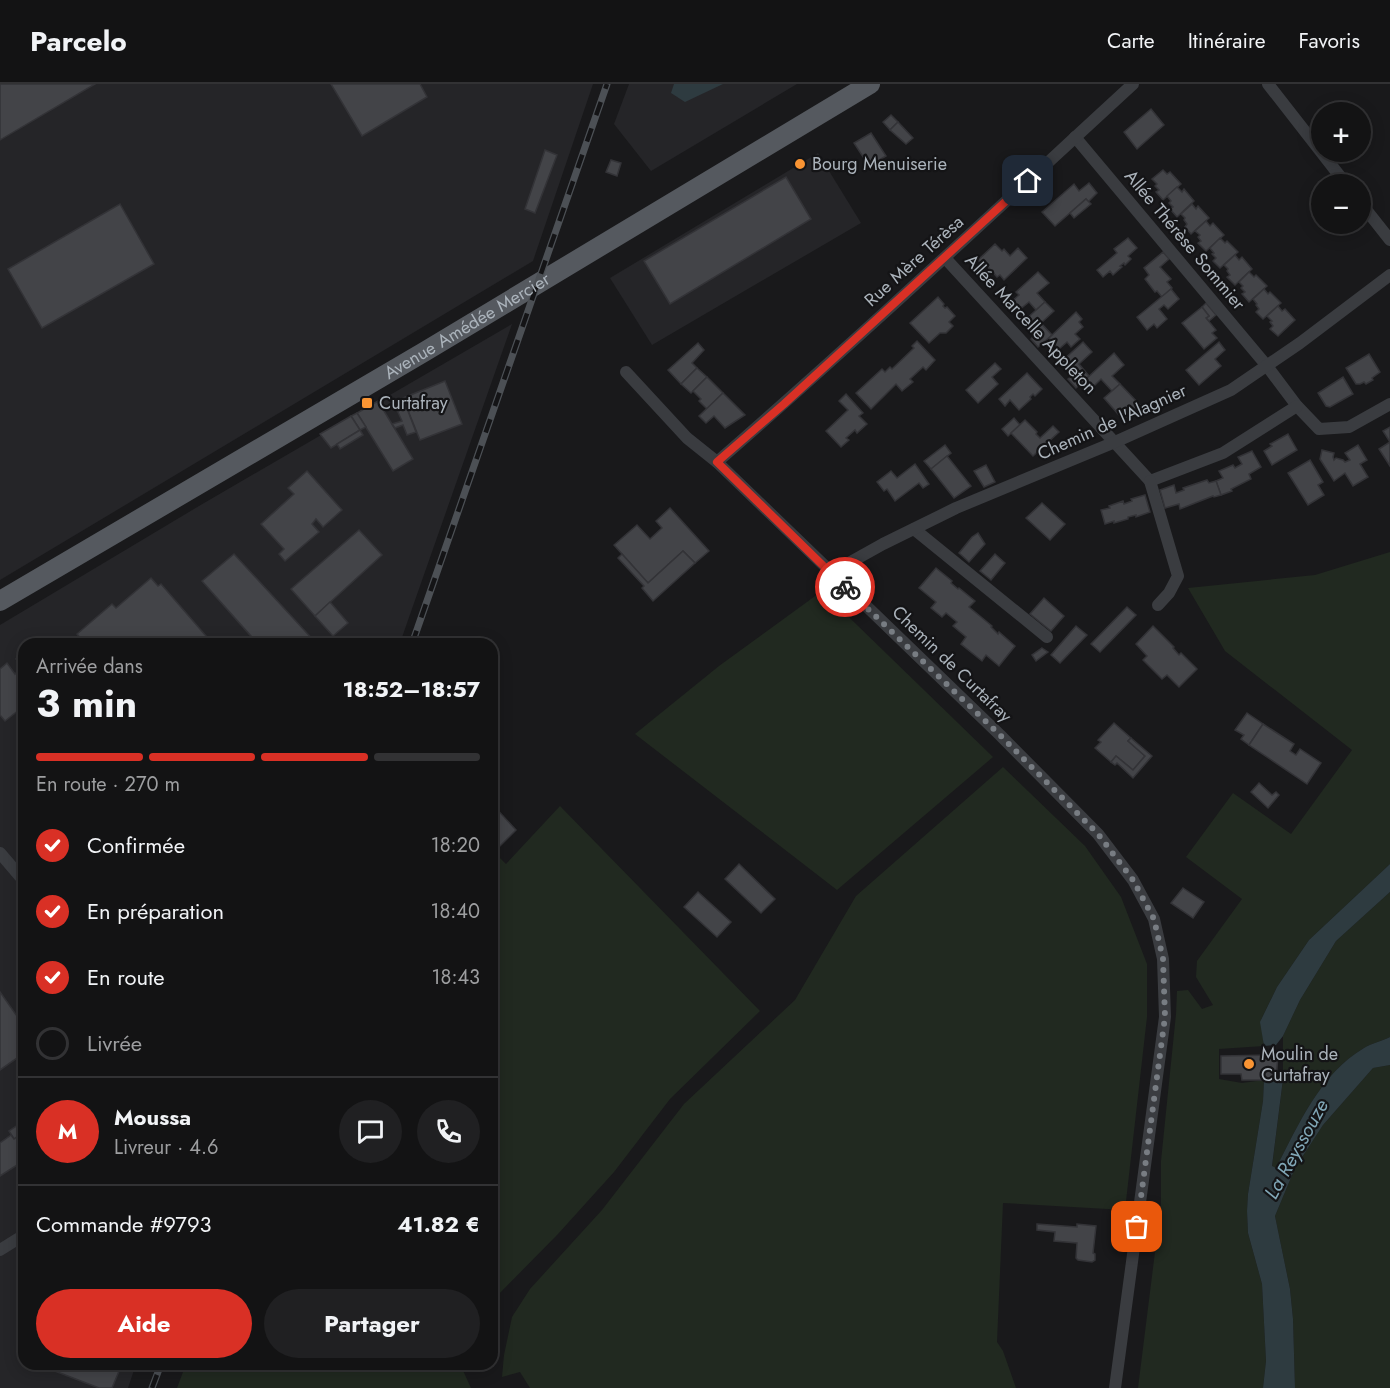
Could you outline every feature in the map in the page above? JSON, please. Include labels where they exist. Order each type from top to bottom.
[{"type":"main road","name":"Avenue Amédée Mercier","points":[[0,601],[433,347],[870,84]]},
{"type":"street","name":"Rue Mère Térèsa","points":[[717,462],[945,258],[1133,84]]},
{"type":"street","points":[[1268,84],[1339,174]]},
{"type":"street","name":"Allée Thérèse Sommier","points":[[1075,138],[1268,366],[1297,406],[1319,429],[1349,427],[1390,404]]},
{"type":"street","points":[[1371,216],[1390,240]]},
{"type":"street","name":"Allée Marcelle Appleton","points":[[945,258],[1150,481]]},
{"type":"street","name":"Chemin de l'Alagnier","points":[[831,573],[956,508],[1115,442],[1231,390],[1300,343],[1390,274]]},
{"type":"street","name":"Chemin de Curtafray","points":[[626,372],[687,438],[717,462],[992,727],[1098,834],[1133,880],[1154,919],[1163,959],[1165,1017],[1115,1388]]},
{"type":"street","points":[[1158,605],[1169,593],[1178,576],[1150,481],[1223,453],[1297,406]]},
{"type":"street","points":[[914,529],[1047,637]]},
{"type":"street","points":[[0,853],[18,874]]},
{"type":"street","points":[[0,1250],[18,1239]]},
{"type":"shaded area","points":[[0,84],[593,84],[533,261],[0,580]]},
{"type":"shaded area","points":[[629,84],[797,84],[651,171],[614,124]]},
{"type":"shaded area","points":[[818,153],[861,223],[652,345],[610,278]]},
{"type":"shaded area","points":[[512,324],[402,638],[18,638],[18,1370],[134,1370],[128,1388],[0,1388],[0,625]]},
{"type":"shaded area","points":[[1390,552],[1390,864],[1309,940],[1277,987],[1261,1020],[1264,1046],[1219,1049],[1219,1079],[1242,1083],[1264,1080],[1247,1211],[1248,1233],[1262,1284],[1266,1361],[1263,1388],[1138,1388],[1161,1204],[1161,1161],[1177,991],[1188,990],[1202,1009],[1213,1005],[1196,977],[1197,961],[1242,899],[1186,857],[1233,793],[1291,834],[1352,750],[1225,651],[1188,588],[1315,575]]},
{"type":"shaded area","points":[[822,591],[993,757],[837,890],[635,734],[719,666]]},
{"type":"shaded area","points":[[1003,767],[1085,846],[1121,897],[1147,964],[1147,1017],[1125,1210],[1003,1203],[997,1342],[1003,1351],[1016,1388],[530,1388],[520,1372],[502,1377],[512,1317],[530,1289],[602,1210],[684,1104],[795,1000],[856,896]]},
{"type":"shaded area","points":[[560,806],[760,1011],[670,1099],[614,1172],[558,1234],[498,1295],[498,856],[506,864]]},
{"type":"shaded area","points":[[1390,892],[1390,1037],[1364,1048],[1335,1072],[1312,1101],[1276,1168],[1272,1167],[1283,1079],[1283,1036],[1300,1000],[1336,941]]},
{"type":"shaded area","points":[[1390,1065],[1390,1388],[1295,1388],[1290,1289],[1275,1216],[1295,1168],[1323,1125],[1373,1068]]},
{"type":"shaded area","points":[[184,1370],[463,1370],[471,1388],[177,1388]]},
{"type":"water","points":[[674,84],[723,84],[685,102],[671,93]]},
{"type":"water","points":[[1390,864],[1390,892],[1336,941],[1300,1000],[1283,1036],[1276,1045],[1264,1046],[1260,1022],[1277,987],[1309,940]]},
{"type":"water","name":"La Reyssouze","points":[[1390,1037],[1390,1065],[1373,1068],[1323,1125],[1295,1168],[1275,1216],[1290,1289],[1295,1388],[1263,1388],[1266,1361],[1262,1284],[1248,1233],[1247,1211],[1264,1080],[1283,1079],[1272,1166],[1276,1168],[1312,1101],[1335,1072],[1364,1048]]},
{"type":"building","points":[[0,84],[95,84],[0,140]]},
{"type":"building","points":[[331,84],[420,84],[427,97],[362,136]]},
{"type":"building","points":[[1151,109],[1164,125],[1137,149],[1124,132]]},
{"type":"building","points":[[891,115],[898,122],[890,130],[883,122]]},
{"type":"building","points":[[898,122],[913,138],[906,144],[890,130]]},
{"type":"building","points":[[871,133],[886,156],[869,166],[854,143]]},
{"type":"building","points":[[545,150],[557,155],[535,213],[525,209]]},
{"type":"building","points":[[611,160],[621,163],[617,176],[606,172]]},
{"type":"building","points":[[1163,170],[1167,174],[1170,172],[1181,184],[1163,200],[1156,192],[1159,190],[1152,179]]},
{"type":"building","points":[[786,177],[811,219],[670,304],[644,261]]},
{"type":"building","points":[[1089,183],[1097,193],[1088,202],[1086,199],[1055,226],[1042,212],[1074,184],[1079,191]]},
{"type":"building","points":[[1177,187],[1182,192],[1184,189],[1194,201],[1177,217],[1170,209],[1173,207],[1167,196]]},
{"type":"building","points":[[1086,199],[1091,204],[1074,218],[1070,213]]},
{"type":"building","points":[[120,204],[154,264],[42,328],[8,269]]},
{"type":"building","points":[[1192,204],[1196,209],[1198,206],[1209,218],[1191,234],[1185,227],[1187,224],[1181,214]]},
{"type":"building","points":[[1206,221],[1210,226],[1213,223],[1224,235],[1206,251],[1198,243],[1201,241],[1198,237],[1200,235],[1195,231]]},
{"type":"building","points":[[1128,238],[1137,248],[1128,256],[1131,259],[1125,265],[1124,263],[1120,266],[1122,267],[1113,275],[1110,271],[1103,277],[1097,270],[1117,253],[1114,249]]},
{"type":"building","points":[[1220,238],[1225,243],[1227,241],[1238,252],[1220,268],[1213,261],[1216,258],[1210,248]]},
{"type":"building","points":[[995,244],[1010,256],[1018,248],[1027,258],[1004,280],[1000,275],[997,277],[978,260]]},
{"type":"building","points":[[1163,252],[1169,259],[1160,267],[1171,279],[1167,282],[1172,288],[1162,297],[1145,279],[1149,275],[1144,268]]},
{"type":"building","points":[[1235,255],[1239,260],[1242,257],[1252,269],[1235,285],[1227,277],[1230,275],[1224,265]]},
{"type":"building","points":[[1038,272],[1049,283],[1037,293],[1045,302],[1036,310],[1029,302],[1019,310],[1011,302],[1019,295],[1016,292]]},
{"type":"building","points":[[1249,272],[1254,277],[1256,275],[1267,286],[1249,302],[1242,294],[1245,292],[1239,282]]},
{"type":"building","points":[[1171,289],[1179,299],[1168,309],[1164,305],[1159,309],[1167,319],[1157,328],[1154,324],[1147,330],[1137,317]]},
{"type":"building","points":[[1264,289],[1281,303],[1263,319],[1256,312],[1259,309],[1253,299]]},
{"type":"building","points":[[938,297],[944,304],[943,306],[955,316],[949,322],[953,326],[946,333],[940,333],[929,343],[910,323]]},
{"type":"building","points":[[1045,302],[1054,311],[1041,323],[1052,335],[1038,347],[1031,339],[1036,334],[1024,321]]},
{"type":"building","points":[[1206,303],[1216,315],[1209,321],[1206,318],[1209,316],[1202,307]]},
{"type":"building","points":[[1278,306],[1282,311],[1285,309],[1295,320],[1278,336],[1270,329],[1273,326],[1270,322],[1272,321],[1267,316]]},
{"type":"building","points":[[1202,307],[1209,316],[1206,318],[1216,330],[1212,333],[1217,338],[1204,349],[1182,323]]},
{"type":"building","points":[[1076,312],[1082,319],[1079,322],[1083,327],[1075,334],[1080,339],[1071,347],[1067,342],[1059,349],[1049,338]]},
{"type":"building","points":[[917,341],[935,360],[926,370],[923,367],[910,379],[913,382],[902,391],[896,384],[871,409],[856,393],[882,369],[885,372],[890,367],[892,369],[914,348],[912,346]]},
{"type":"building","points":[[1083,342],[1092,352],[1079,364],[1089,376],[1076,388],[1068,379],[1073,375],[1061,362]]},
{"type":"building","points":[[1219,342],[1225,350],[1215,359],[1221,366],[1199,385],[1186,370]]},
{"type":"building","points":[[698,343],[704,350],[692,363],[697,368],[681,384],[668,370]]},
{"type":"building","points":[[1114,353],[1124,365],[1112,376],[1120,384],[1112,391],[1101,379],[1092,388],[1085,380]]},
{"type":"building","points":[[1369,354],[1380,372],[1366,384],[1364,382],[1356,384],[1346,368]]},
{"type":"building","points":[[995,363],[1001,369],[992,377],[998,384],[978,403],[966,390]]},
{"type":"building","points":[[697,368],[707,377],[691,393],[681,384]]},
{"type":"building","points":[[1027,373],[1042,389],[1035,396],[1033,394],[1019,410],[1010,400],[1005,406],[999,399]]},
{"type":"building","points":[[707,377],[723,393],[707,409],[693,391]]},
{"type":"building","points":[[1343,377],[1353,394],[1330,407],[1326,406],[1318,393]]},
{"type":"building","points":[[445,381],[462,424],[420,440],[403,398]]},
{"type":"building","points":[[1120,384],[1140,405],[1127,417],[1119,415],[1104,398]]},
{"type":"building","points":[[723,393],[745,415],[725,428],[714,416],[706,423],[699,416]]},
{"type":"building","points":[[846,394],[863,413],[859,416],[867,424],[857,433],[855,430],[846,438],[849,440],[841,447],[826,431],[848,410],[839,401]]},
{"type":"building","points":[[378,401],[413,459],[393,471],[357,413]]},
{"type":"building","points":[[406,406],[416,432],[407,435],[403,425],[395,428],[392,424],[402,421],[397,410]]},
{"type":"building","points":[[357,413],[366,427],[360,430],[351,416]]},
{"type":"building","points":[[351,416],[360,430],[331,448],[320,434]]},
{"type":"building","points":[[1014,418],[1020,425],[1008,436],[1002,429]]},
{"type":"building","points":[[1025,420],[1040,438],[1053,426],[1059,432],[1033,456],[1011,433]]},
{"type":"building","points":[[1390,427],[1390,442],[1383,431]]},
{"type":"building","points":[[360,430],[363,435],[340,449],[337,444]]},
{"type":"building","points":[[1288,434],[1297,450],[1272,465],[1264,451],[1272,446],[1270,444]]},
{"type":"building","points":[[1390,442],[1390,466],[1379,449]]},
{"type":"building","points":[[945,445],[951,453],[931,469],[924,461]]},
{"type":"building","points":[[1358,445],[1367,460],[1360,464],[1368,477],[1353,486],[1345,473],[1334,481],[1320,459],[1322,450],[1334,453],[1334,460],[1336,458],[1345,462],[1350,460],[1345,453]]},
{"type":"building","points":[[1252,451],[1261,467],[1249,474],[1251,479],[1221,495],[1216,481],[1223,478],[1219,471],[1242,464],[1238,457]]},
{"type":"building","points":[[947,456],[971,486],[954,498],[931,469]]},
{"type":"building","points":[[1310,460],[1323,482],[1318,485],[1324,495],[1308,505],[1288,473]]},
{"type":"building","points":[[915,464],[929,484],[923,488],[919,483],[895,501],[887,489],[884,491],[877,482],[891,471],[897,478]]},
{"type":"building","points":[[986,465],[995,482],[984,487],[974,471]]},
{"type":"building","points":[[307,471],[342,510],[323,527],[316,519],[312,524],[319,532],[285,561],[279,554],[284,549],[261,524],[294,494],[288,488]]},
{"type":"building","points":[[1207,480],[1209,483],[1216,481],[1221,495],[1180,509],[1179,504],[1165,508],[1160,490],[1174,485],[1176,493],[1184,490],[1183,488]]},
{"type":"building","points":[[1145,495],[1150,512],[1105,524],[1101,510]]},
{"type":"building","points":[[1042,503],[1065,524],[1050,540],[1026,518]]},
{"type":"building","points":[[670,508],[709,551],[695,563],[683,551],[648,583],[614,545],[637,525],[650,539],[662,528],[656,521]]},
{"type":"building","points":[[359,530],[382,555],[315,616],[291,589]]},
{"type":"building","points":[[978,533],[985,544],[969,562],[959,553]]},
{"type":"building","points":[[683,551],[695,563],[653,601],[642,588],[644,586],[618,558],[622,554],[648,583]]},
{"type":"building","points":[[234,554],[311,638],[253,638],[202,581]]},
{"type":"building","points":[[995,554],[1005,563],[991,580],[980,571]]},
{"type":"building","points":[[936,568],[958,589],[975,601],[969,607],[998,634],[999,632],[1015,646],[999,666],[986,655],[982,661],[961,644],[966,637],[953,626],[957,622],[946,613],[942,617],[931,608],[936,602],[919,588]]},
{"type":"building","points":[[151,578],[158,586],[161,584],[208,638],[80,638],[77,634],[112,604],[116,608]]},
{"type":"building","points":[[1044,598],[1064,616],[1051,631],[1030,614]]},
{"type":"building","points":[[330,602],[348,623],[333,636],[315,616]]},
{"type":"building","points":[[1127,607],[1136,615],[1100,652],[1091,644]]},
{"type":"building","points":[[1076,626],[1087,635],[1060,663],[1051,655]]},
{"type":"building","points":[[1153,626],[1179,655],[1181,653],[1197,669],[1179,687],[1167,675],[1162,679],[1143,660],[1147,656],[1136,644]]},
{"type":"building","points":[[1042,648],[1048,652],[1036,661],[1032,655]]},
{"type":"building","points":[[7,663],[15,674],[18,671],[18,711],[5,721],[0,715],[0,669]]},
{"type":"building","points":[[1247,713],[1263,724],[1249,745],[1241,739],[1244,735],[1235,730]]},
{"type":"building","points":[[1114,723],[1131,738],[1128,741],[1145,756],[1133,770],[1116,756],[1111,762],[1095,748],[1101,742],[1098,740]]},
{"type":"building","points":[[1263,724],[1294,744],[1290,751],[1296,755],[1300,749],[1321,763],[1307,784],[1249,745]]},
{"type":"building","points":[[1131,738],[1152,756],[1133,778],[1117,763],[1115,765],[1111,762],[1116,756],[1133,770],[1145,756],[1128,741]]},
{"type":"building","points":[[1259,783],[1272,795],[1276,792],[1279,795],[1268,808],[1251,792]]},
{"type":"building","points":[[498,810],[516,830],[500,846],[498,844]]},
{"type":"building","points":[[739,864],[775,899],[761,913],[725,879]]},
{"type":"building","points":[[1183,888],[1204,902],[1193,918],[1171,903]]},
{"type":"building","points":[[698,892],[731,922],[717,937],[684,907]]},
{"type":"building","points":[[0,992],[18,1018],[18,1057],[0,1070]]},
{"type":"building","name":"Moulin de Curtafray","points":[[1278,1055],[1276,1080],[1242,1080],[1241,1074],[1221,1074],[1221,1056]]},
{"type":"building","points":[[18,1125],[18,1136],[14,1139],[9,1131]]},
{"type":"building","points":[[11,1135],[14,1139],[18,1136],[18,1166],[0,1176],[0,1143]]},
{"type":"building","points":[[1037,1224],[1096,1226],[1093,1253],[1095,1260],[1092,1262],[1078,1260],[1076,1258],[1077,1243],[1054,1241],[1055,1232],[1037,1230]]},
{"type":"building","points":[[52,1370],[120,1370],[112,1388],[99,1388]]},
{"type":"railway","points":[[414,638],[607,84]]},
{"type":"railway","points":[[152,1388],[159,1370]]},
{"type":"way so far","points":[[845,587],[1000,735],[1098,834],[1133,880],[1154,919],[1163,959],[1165,1017],[1137,1227]]},
{"type":"place","name":"Bourg Menuiserie","points":[[800,164]]},
{"type":"place","name":"Curtafray","points":[[367,403]]},
{"type":"place","name":"Moulin de Curtafray","points":[[1249,1064]]},
{"type":"route","points":[[845,587],[717,462],[784,404],[1028,181]]}]
